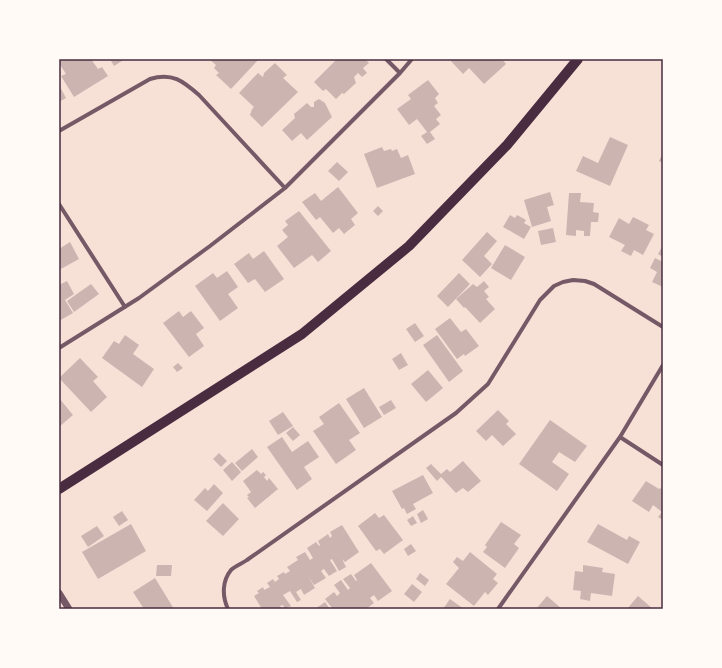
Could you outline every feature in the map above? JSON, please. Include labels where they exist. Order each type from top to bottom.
[{"type":"main road","points":[[59,489],[302,334],[409,246],[508,145],[578,59]]},
{"type":"street","points":[[386,59],[400,73]]},
{"type":"street","points":[[59,348],[125,307],[210,246],[285,188],[400,73],[412,59]]},
{"type":"street","points":[[59,131],[150,79],[164,77],[175,78],[185,82],[199,95],[285,188]]},
{"type":"street","points":[[59,204],[125,307]]},
{"type":"street","points":[[228,609],[225,602],[224,585],[232,569],[248,560],[456,413],[488,384],[540,300],[554,286],[573,280],[585,281],[594,284],[663,327]]},
{"type":"street","points":[[498,609],[620,437],[663,365]]},
{"type":"street","points":[[620,437],[663,465]]},
{"type":"street","points":[[59,593],[69,609]]},
{"type":"building","points":[[59,59],[91,59],[98,69],[102,67],[108,76],[74,97],[61,76],[66,74],[59,63]]},
{"type":"building","points":[[110,59],[125,59],[114,66]]},
{"type":"building","points":[[209,59],[259,59],[231,89],[216,75],[219,73],[214,68],[216,65]]},
{"type":"building","points":[[337,59],[365,59],[369,63],[363,68],[367,73],[362,77],[358,73],[354,77],[356,83],[336,99],[326,89],[323,91],[314,82]]},
{"type":"building","points":[[449,59],[502,59],[506,64],[484,84],[469,68],[463,74]]},
{"type":"building","points":[[275,63],[287,75],[283,78],[298,92],[262,127],[250,115],[254,107],[239,93],[258,73],[263,77],[264,73]]},
{"type":"building","points":[[428,80],[439,94],[435,98],[438,103],[434,106],[441,115],[436,119],[440,124],[430,132],[435,139],[427,144],[421,136],[427,132],[417,119],[409,125],[397,109],[411,99],[408,95]]},
{"type":"building","points":[[59,85],[66,98],[59,102]]},
{"type":"building","points":[[319,99],[325,103],[332,117],[307,140],[301,133],[292,141],[282,130],[295,118],[294,114],[307,103],[311,107],[314,107],[314,102]]},
{"type":"building","points":[[610,137],[628,145],[610,186],[576,171],[583,156],[598,163]]},
{"type":"building","points":[[382,147],[384,151],[391,149],[392,151],[397,149],[401,158],[408,155],[415,174],[377,188],[364,154]]},
{"type":"building","points":[[663,153],[663,163],[659,161]]},
{"type":"building","points":[[337,162],[348,172],[339,181],[328,171]]},
{"type":"building","points":[[338,187],[358,213],[351,219],[355,225],[344,234],[339,228],[333,233],[320,217],[316,220],[302,202],[315,193],[321,201]]},
{"type":"building","points":[[550,192],[554,205],[547,207],[551,221],[532,227],[524,200]]},
{"type":"building","points":[[569,193],[581,193],[580,202],[594,203],[593,212],[599,213],[598,222],[591,222],[590,236],[584,236],[584,231],[576,230],[576,236],[566,235]]},
{"type":"building","points":[[378,206],[383,211],[378,216],[373,211]]},
{"type":"building","points":[[299,211],[331,251],[318,262],[312,255],[294,268],[277,246],[288,237],[282,230],[288,225],[285,221]]},
{"type":"building","points":[[510,215],[515,218],[517,215],[526,220],[524,223],[531,227],[524,239],[503,227]]},
{"type":"building","points":[[633,217],[649,225],[646,230],[654,234],[643,255],[634,250],[631,256],[621,251],[625,245],[609,237],[619,218],[629,224]]},
{"type":"building","points":[[553,228],[556,242],[541,245],[538,231]]},
{"type":"building","points":[[487,232],[497,241],[484,256],[492,264],[480,277],[462,260]]},
{"type":"building","points":[[70,242],[79,259],[59,270],[59,249]]},
{"type":"building","points":[[505,245],[525,257],[511,280],[491,268]]},
{"type":"building","points":[[663,245],[663,257],[658,254]]},
{"type":"building","points":[[264,251],[284,279],[265,292],[255,279],[248,283],[234,264],[249,253],[253,259]]},
{"type":"building","points":[[655,258],[663,262],[663,287],[652,282],[657,272],[650,268]]},
{"type":"building","points":[[227,271],[238,287],[228,294],[238,308],[220,321],[195,286],[213,273],[217,278]]},
{"type":"building","points":[[459,273],[470,284],[448,307],[437,296]]},
{"type":"building","points":[[67,281],[74,294],[65,300],[73,313],[59,321],[59,285]]},
{"type":"building","points":[[484,281],[489,287],[484,291],[489,297],[486,299],[495,309],[480,323],[456,299],[473,284],[477,287]]},
{"type":"building","points":[[91,284],[99,294],[74,312],[67,301]]},
{"type":"building","points":[[179,311],[183,317],[191,311],[204,328],[196,334],[204,346],[189,357],[163,323]]},
{"type":"building","points":[[450,318],[461,332],[466,329],[479,346],[465,356],[464,354],[457,359],[435,329]]},
{"type":"building","points":[[415,323],[424,336],[415,342],[406,329]]},
{"type":"building","points":[[125,335],[139,345],[133,354],[154,369],[142,387],[102,358],[114,341],[119,344]]},
{"type":"building","points":[[437,335],[463,371],[449,382],[423,345]]},
{"type":"building","points":[[401,353],[408,365],[399,370],[392,359]]},
{"type":"building","points":[[80,358],[98,377],[93,381],[107,397],[91,412],[59,378]]},
{"type":"building","points":[[178,363],[183,368],[177,372],[173,367]]},
{"type":"building","points":[[428,370],[443,388],[426,402],[411,384]]},
{"type":"building","points":[[364,388],[382,417],[364,428],[346,399]]},
{"type":"building","points":[[59,398],[73,415],[59,427]]},
{"type":"building","points":[[391,400],[396,408],[384,415],[379,407]]},
{"type":"building","points":[[339,403],[360,433],[349,440],[356,450],[336,464],[313,431],[324,424],[319,417]]},
{"type":"building","points":[[498,410],[509,421],[506,424],[516,434],[503,446],[492,435],[486,441],[476,431]]},
{"type":"building","points":[[283,412],[293,426],[278,435],[269,421]]},
{"type":"building","points":[[550,420],[587,446],[575,462],[559,452],[552,462],[569,474],[557,491],[519,464]]},
{"type":"building","points":[[293,427],[300,435],[293,441],[286,433]]},
{"type":"building","points":[[282,437],[292,452],[308,441],[319,457],[304,467],[312,479],[297,490],[267,447]]},
{"type":"building","points":[[252,449],[258,457],[242,471],[235,463]]},
{"type":"building","points":[[219,453],[227,461],[221,467],[213,459]]},
{"type":"building","points":[[463,461],[481,481],[468,492],[463,488],[456,493],[441,477],[437,481],[426,468],[431,464],[441,474],[447,469],[450,472]]},
{"type":"building","points":[[232,462],[241,472],[232,481],[223,470]]},
{"type":"building","points":[[257,470],[261,474],[263,472],[266,475],[264,477],[267,481],[269,478],[278,489],[255,508],[247,498],[249,497],[247,495],[251,492],[243,481]]},
{"type":"building","points":[[423,475],[433,493],[413,504],[416,509],[407,514],[404,508],[402,509],[392,491]]},
{"type":"building","points":[[646,481],[663,490],[663,520],[658,517],[662,512],[653,505],[649,512],[632,501]]},
{"type":"building","points":[[214,484],[223,493],[207,511],[194,500],[205,488],[208,491]]},
{"type":"building","points":[[223,503],[239,519],[223,536],[206,521]]},
{"type":"building","points":[[423,510],[428,519],[421,523],[417,514]]},
{"type":"building","points":[[122,511],[128,520],[119,526],[113,517]]},
{"type":"building","points":[[375,513],[379,518],[384,515],[403,540],[384,554],[380,549],[376,551],[358,526]]},
{"type":"building","points":[[413,516],[417,523],[411,526],[407,520]]},
{"type":"building","points":[[501,522],[521,535],[514,544],[519,548],[505,568],[483,552],[487,547],[485,545]]},
{"type":"building","points":[[131,524],[146,551],[98,579],[82,552]]},
{"type":"building","points":[[598,524],[627,540],[629,536],[640,542],[628,564],[587,542]]},
{"type":"building","points":[[342,525],[359,552],[345,562],[342,559],[346,567],[339,571],[332,559],[330,560],[337,571],[329,576],[324,569],[321,571],[326,578],[314,585],[308,576],[315,588],[304,595],[301,589],[296,592],[301,600],[297,602],[290,591],[283,595],[291,606],[285,609],[283,605],[280,606],[282,609],[262,609],[254,596],[259,593],[257,591],[263,587],[264,590],[270,587],[267,583],[273,579],[275,582],[279,579],[277,576],[284,572],[285,574],[290,571],[287,567],[298,560],[296,557],[305,552],[310,560],[313,558],[307,548],[316,542],[319,546],[318,541],[328,534],[330,538],[332,536],[330,532]]},
{"type":"building","points":[[97,526],[104,536],[88,547],[81,536]]},
{"type":"building","points":[[411,544],[416,551],[408,556],[404,549]]},
{"type":"building","points":[[470,552],[497,574],[493,579],[498,583],[488,595],[485,592],[474,606],[446,584],[459,568],[453,562],[457,557],[463,561]]},
{"type":"building","points":[[371,563],[392,591],[378,601],[374,595],[370,598],[374,603],[366,609],[333,609],[325,599],[334,592],[337,596],[340,593],[334,585],[341,580],[348,590],[350,588],[343,579],[351,574],[356,581],[357,580],[354,575]]},
{"type":"building","points":[[157,565],[172,565],[171,576],[156,576]]},
{"type":"building","points":[[583,565],[603,568],[602,572],[615,574],[612,596],[591,593],[590,601],[580,599],[581,591],[573,590],[575,571],[583,572]]},
{"type":"building","points":[[420,573],[429,580],[425,586],[416,579]]},
{"type":"building","points":[[155,578],[174,609],[144,609],[133,592]]},
{"type":"building","points":[[412,584],[422,592],[414,602],[404,594]]},
{"type":"building","points":[[547,596],[562,609],[536,609]]},
{"type":"building","points":[[638,596],[653,609],[627,609]]},
{"type":"building","points":[[450,599],[464,609],[443,609]]},
{"type":"building","points":[[325,602],[330,609],[315,609]]}]
